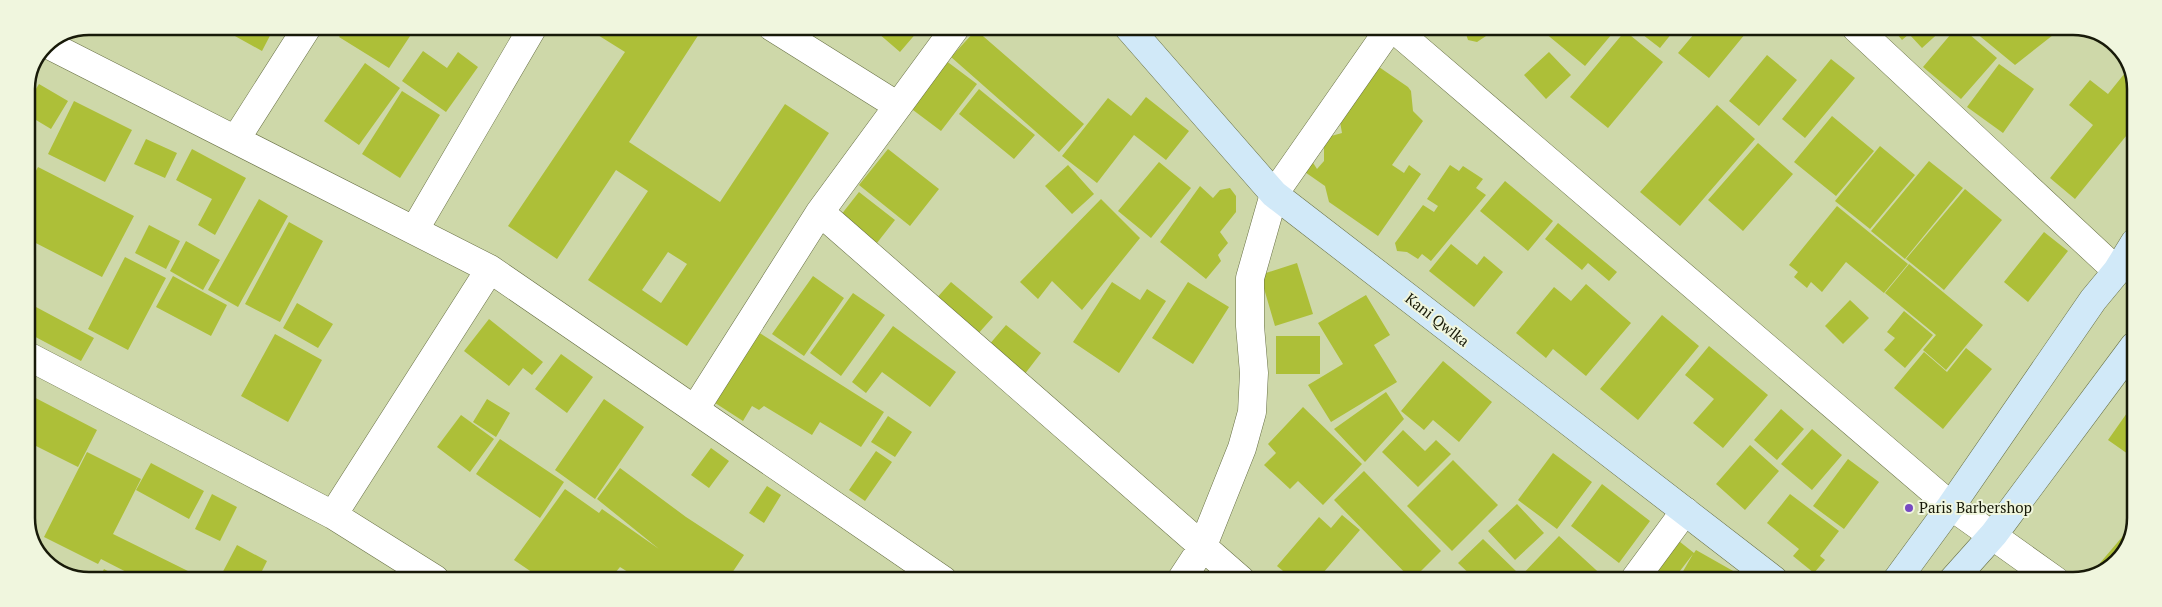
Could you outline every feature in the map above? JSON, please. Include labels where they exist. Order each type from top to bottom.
[{"type":"street","points":[[236,139],[302,35]]},
{"type":"street","points":[[415,229],[528,35]]},
{"type":"street","points":[[785,35],[898,106]]},
{"type":"street","points":[[694,409],[820,212],[950,35]]},
{"type":"street","name":"Kani Qwlka","points":[[1135,35],[1274,194],[1764,572]]},
{"type":"street","points":[[1186,572],[1202,548],[1242,448],[1252,412],[1254,373],[1250,326],[1250,278],[1274,194],[1387,35]]},
{"type":"street","points":[[1400,35],[1951,506],[1994,534],[2044,572]]},
{"type":"street","points":[[1863,35],[2116,271]]},
{"type":"street","points":[[60,43],[236,139],[490,269],[930,572]]},
{"type":"street","points":[[820,212],[1231,572]]},
{"type":"street","points":[[1903,572],[2127,254]]},
{"type":"street","points":[[333,515],[490,269]]},
{"type":"street","points":[[1960,572],[1994,534],[2127,355]]},
{"type":"street","points":[[35,360],[333,515],[425,572]]},
{"type":"street","points":[[1640,572],[1685,512]]},
{"type":"building","points":[[233,35],[270,35],[262,51]]},
{"type":"building","points":[[340,35],[411,35],[389,68],[339,37]]},
{"type":"building","points":[[598,35],[698,35],[629,142],[720,202],[785,104],[829,133],[687,346],[588,280],[648,191],[616,170],[557,259],[508,226],[625,52]],"holes":[[[668,252],[687,264],[661,303],[642,290]]]},
{"type":"building","points":[[880,35],[915,35],[900,52]]},
{"type":"building","points":[[971,35],[982,35],[1084,124],[1059,152],[951,57]]},
{"type":"building","points":[[1466,35],[1488,35],[1477,42],[1468,40]]},
{"type":"building","points":[[1547,35],[1611,35],[1585,66]]},
{"type":"building","points":[[1622,35],[1630,35],[1663,62],[1608,128],[1570,97]]},
{"type":"building","points":[[1643,35],[1670,35],[1660,48]]},
{"type":"building","points":[[1693,35],[1744,35],[1709,78],[1678,53]]},
{"type":"building","points":[[1898,35],[1908,35],[1902,40]]},
{"type":"building","points":[[1910,35],[1936,35],[1922,48]]},
{"type":"building","points":[[1950,35],[1970,35],[1997,58],[1961,99],[1923,67]]},
{"type":"building","points":[[1979,35],[2053,35],[2015,65]]},
{"type":"building","points":[[423,51],[447,68],[458,52],[478,67],[446,112],[402,81]]},
{"type":"building","points":[[1549,52],[1571,75],[1546,99],[1524,75]]},
{"type":"building","points":[[1767,55],[1797,80],[1759,126],[1729,101]]},
{"type":"building","points":[[1831,59],[1855,78],[1805,138],[1782,119]]},
{"type":"building","points":[[945,60],[977,84],[941,131],[909,107]]},
{"type":"building","points":[[365,63],[400,88],[359,145],[324,121]]},
{"type":"building","points":[[1999,64],[2034,89],[2003,133],[1967,107]]},
{"type":"building","points":[[1379,67],[1408,87],[1411,91],[1413,111],[1423,121],[1392,165],[1404,173],[1409,165],[1421,174],[1378,236],[1329,202],[1325,186],[1302,170],[1310,158],[1317,169],[1324,161],[1324,138],[1342,133],[1339,116]]},
{"type":"building","points":[[2125,73],[2127,85],[2127,135],[2075,199],[2050,178],[2093,125],[2069,105],[2090,80],[2108,94]]},
{"type":"building","points":[[39,84],[68,101],[51,129],[35,119],[35,90]]},
{"type":"building","points":[[979,89],[1035,135],[1014,159],[959,114]]},
{"type":"building","points":[[402,91],[440,115],[400,178],[362,154]]},
{"type":"building","points":[[1146,97],[1189,131],[1166,160],[1134,135],[1097,183],[1062,156],[1108,98],[1131,116]]},
{"type":"building","points":[[74,101],[132,130],[105,182],[48,154]]},
{"type":"building","points":[[1717,105],[1755,139],[1680,226],[1640,192]]},
{"type":"building","points":[[1832,116],[1874,151],[1836,196],[1794,162]]},
{"type":"building","points":[[146,139],[177,153],[165,178],[134,164]]},
{"type":"building","points":[[1758,143],[1793,174],[1743,231],[1708,200]]},
{"type":"building","points":[[1880,146],[1915,175],[1870,229],[1835,201]]},
{"type":"building","points":[[192,149],[246,178],[215,235],[198,225],[212,199],[176,180]]},
{"type":"building","points":[[888,149],[939,189],[910,226],[859,185]]},
{"type":"building","points":[[1929,161],[1963,188],[1905,259],[1871,231]]},
{"type":"building","points":[[1159,162],[1191,188],[1151,238],[1118,211]]},
{"type":"building","points":[[1068,165],[1094,194],[1072,214],[1045,186]]},
{"type":"building","points":[[1450,165],[1459,171],[1463,166],[1483,179],[1476,188],[1486,195],[1431,261],[1422,254],[1418,259],[1407,252],[1397,251],[1395,243],[1423,205],[1434,212],[1438,206],[1427,199]]},
{"type":"building","points":[[38,167],[134,216],[102,277],[35,243],[35,172]]},
{"type":"building","points":[[1505,181],[1553,221],[1528,251],[1480,211]]},
{"type":"building","points":[[1200,186],[1213,198],[1220,190],[1230,188],[1236,196],[1236,212],[1220,232],[1228,243],[1218,255],[1221,261],[1206,279],[1160,242]]},
{"type":"building","points":[[1965,189],[2002,220],[1944,290],[1906,259]]},
{"type":"building","points":[[859,192],[895,220],[873,248],[837,220]]},
{"type":"building","points":[[259,199],[288,216],[238,307],[208,290]]},
{"type":"building","points":[[1101,199],[1140,238],[1082,310],[1052,281],[1038,299],[1020,282]]},
{"type":"building","points":[[1837,206],[1908,264],[1884,293],[1846,262],[1822,292],[1811,282],[1807,288],[1794,277],[1798,272],[1789,265]]},
{"type":"building","points":[[289,222],[323,241],[280,322],[245,304]]},
{"type":"building","points":[[1558,223],[1617,272],[1609,281],[1588,263],[1582,270],[1545,239]]},
{"type":"building","points":[[149,225],[180,241],[166,269],[135,253]]},
{"type":"building","points":[[2044,232],[2068,251],[2028,302],[2004,282]]},
{"type":"building","points":[[186,241],[220,260],[203,290],[170,271]]},
{"type":"building","points":[[1451,244],[1477,265],[1484,256],[1503,272],[1474,307],[1429,271]]},
{"type":"building","points":[[125,257],[166,278],[128,350],[88,329]]},
{"type":"building","points":[[1297,263],[1313,314],[1275,326],[1260,275]]},
{"type":"building","points":[[1909,264],[1983,325],[1946,370],[1923,350],[1936,335],[1885,293]]},
{"type":"building","points":[[173,276],[227,305],[211,336],[156,307]]},
{"type":"building","points":[[813,276],[844,298],[804,356],[772,334]]},
{"type":"building","points":[[951,282],[993,317],[977,335],[935,300]]},
{"type":"building","points":[[1112,282],[1140,300],[1147,289],[1166,301],[1119,373],[1073,342]]},
{"type":"building","points":[[1188,282],[1229,307],[1193,364],[1152,338]]},
{"type":"building","points":[[1586,284],[1631,323],[1586,376],[1553,349],[1546,358],[1516,333],[1554,287],[1571,301]]},
{"type":"building","points":[[853,293],[885,315],[841,376],[810,353]]},
{"type":"building","points":[[1366,295],[1390,335],[1374,345],[1397,382],[1331,422],[1308,385],[1343,364],[1318,323]]},
{"type":"building","points":[[1850,300],[1869,318],[1843,344],[1825,326]]},
{"type":"building","points":[[297,303],[333,324],[318,348],[283,328]]},
{"type":"building","points":[[36,307],[94,338],[81,361],[35,337]]},
{"type":"building","points":[[1904,311],[1933,335],[1905,368],[1884,350],[1895,338],[1887,332]]},
{"type":"building","points":[[1662,315],[1699,346],[1638,420],[1600,389]]},
{"type":"building","points":[[489,319],[543,362],[532,375],[523,368],[509,386],[464,351]]},
{"type":"building","points":[[1006,325],[1041,353],[1024,375],[988,346]]},
{"type":"building","points":[[893,326],[956,372],[930,407],[882,372],[866,393],[852,382]]},
{"type":"building","points":[[755,330],[884,412],[861,447],[820,422],[812,435],[764,406],[759,410],[752,406],[743,421],[709,399]]},
{"type":"building","points":[[275,334],[322,360],[288,422],[241,396]]},
{"type":"building","points":[[1276,336],[1320,336],[1320,374],[1276,374]]},
{"type":"building","points":[[1709,346],[1768,395],[1723,448],[1693,423],[1714,399],[1685,375]]},
{"type":"building","points":[[1966,348],[1992,369],[1943,429],[1894,388],[1924,352],[1947,372]]},
{"type":"building","points":[[561,354],[593,377],[567,413],[535,389]]},
{"type":"building","points":[[1443,361],[1492,402],[1459,442],[1433,420],[1424,430],[1401,411]]},
{"type":"building","points":[[1386,392],[1404,419],[1365,462],[1334,429]]},
{"type":"building","points":[[35,398],[97,430],[78,467],[35,446]]},
{"type":"building","points":[[487,399],[510,413],[496,437],[473,422]]},
{"type":"building","points":[[604,399],[644,427],[595,499],[555,470]]},
{"type":"building","points":[[1303,407],[1362,464],[1323,505],[1298,481],[1290,489],[1264,465],[1276,453],[1268,444]]},
{"type":"building","points":[[1781,409],[1804,429],[1777,460],[1754,440]]},
{"type":"building","points":[[2127,413],[2127,453],[2108,440]]},
{"type":"building","points":[[461,415],[494,439],[470,472],[437,447]]},
{"type":"building","points":[[888,416],[912,432],[895,457],[871,442]]},
{"type":"building","points":[[1812,429],[1842,455],[1812,490],[1781,464]]},
{"type":"building","points":[[1403,430],[1425,451],[1436,440],[1451,454],[1418,487],[1382,452]]},
{"type":"building","points":[[500,439],[564,482],[540,518],[476,474]]},
{"type":"building","points":[[1750,445],[1779,471],[1745,510],[1716,484]]},
{"type":"building","points":[[711,448],[729,461],[709,488],[691,475]]},
{"type":"building","points":[[876,451],[892,462],[865,501],[849,490]]},
{"type":"building","points":[[87,452],[141,479],[113,534],[190,572],[126,572],[101,559],[98,564],[44,537]]},
{"type":"building","points":[[1553,453],[1592,482],[1557,529],[1518,500]]},
{"type":"building","points":[[1848,459],[1879,482],[1844,529],[1813,506]]},
{"type":"building","points":[[1453,460],[1498,505],[1452,551],[1407,506]]},
{"type":"building","points":[[151,463],[204,491],[189,519],[136,490]]},
{"type":"building","points":[[620,468],[686,517],[744,555],[733,572],[628,572],[620,567],[616,572],[532,572],[514,560],[565,489],[599,513],[602,509],[659,549],[597,499]]},
{"type":"building","points":[[1364,471],[1441,551],[1420,572],[1404,572],[1334,500]]},
{"type":"building","points":[[1602,484],[1650,521],[1619,563],[1571,526]]},
{"type":"building","points":[[767,486],[781,495],[764,523],[749,513]]},
{"type":"building","points":[[212,494],[237,507],[220,541],[195,529]]},
{"type":"building","points":[[1790,494],[1839,531],[1820,556],[1825,560],[1813,572],[1793,556],[1799,549],[1767,523]]},
{"type":"building","points":[[1517,504],[1544,533],[1515,560],[1488,531]]},
{"type":"building","points":[[1342,515],[1360,530],[1324,572],[1284,572],[1277,566],[1319,517],[1331,528]]},
{"type":"building","points":[[1670,534],[1694,553],[1696,550],[1735,572],[1683,572],[1693,554],[1679,572],[1655,572],[1646,566]]},
{"type":"building","points":[[2124,534],[2114,554],[2101,564],[2100,563]]},
{"type":"building","points":[[1559,536],[1598,572],[1525,572]]},
{"type":"building","points":[[1483,539],[1517,572],[1468,572],[1458,563]]},
{"type":"building","points":[[237,545],[267,561],[262,572],[223,572]]},
{"type":"place","name":"Paris Barbershop","points":[[1909,508]]}]
